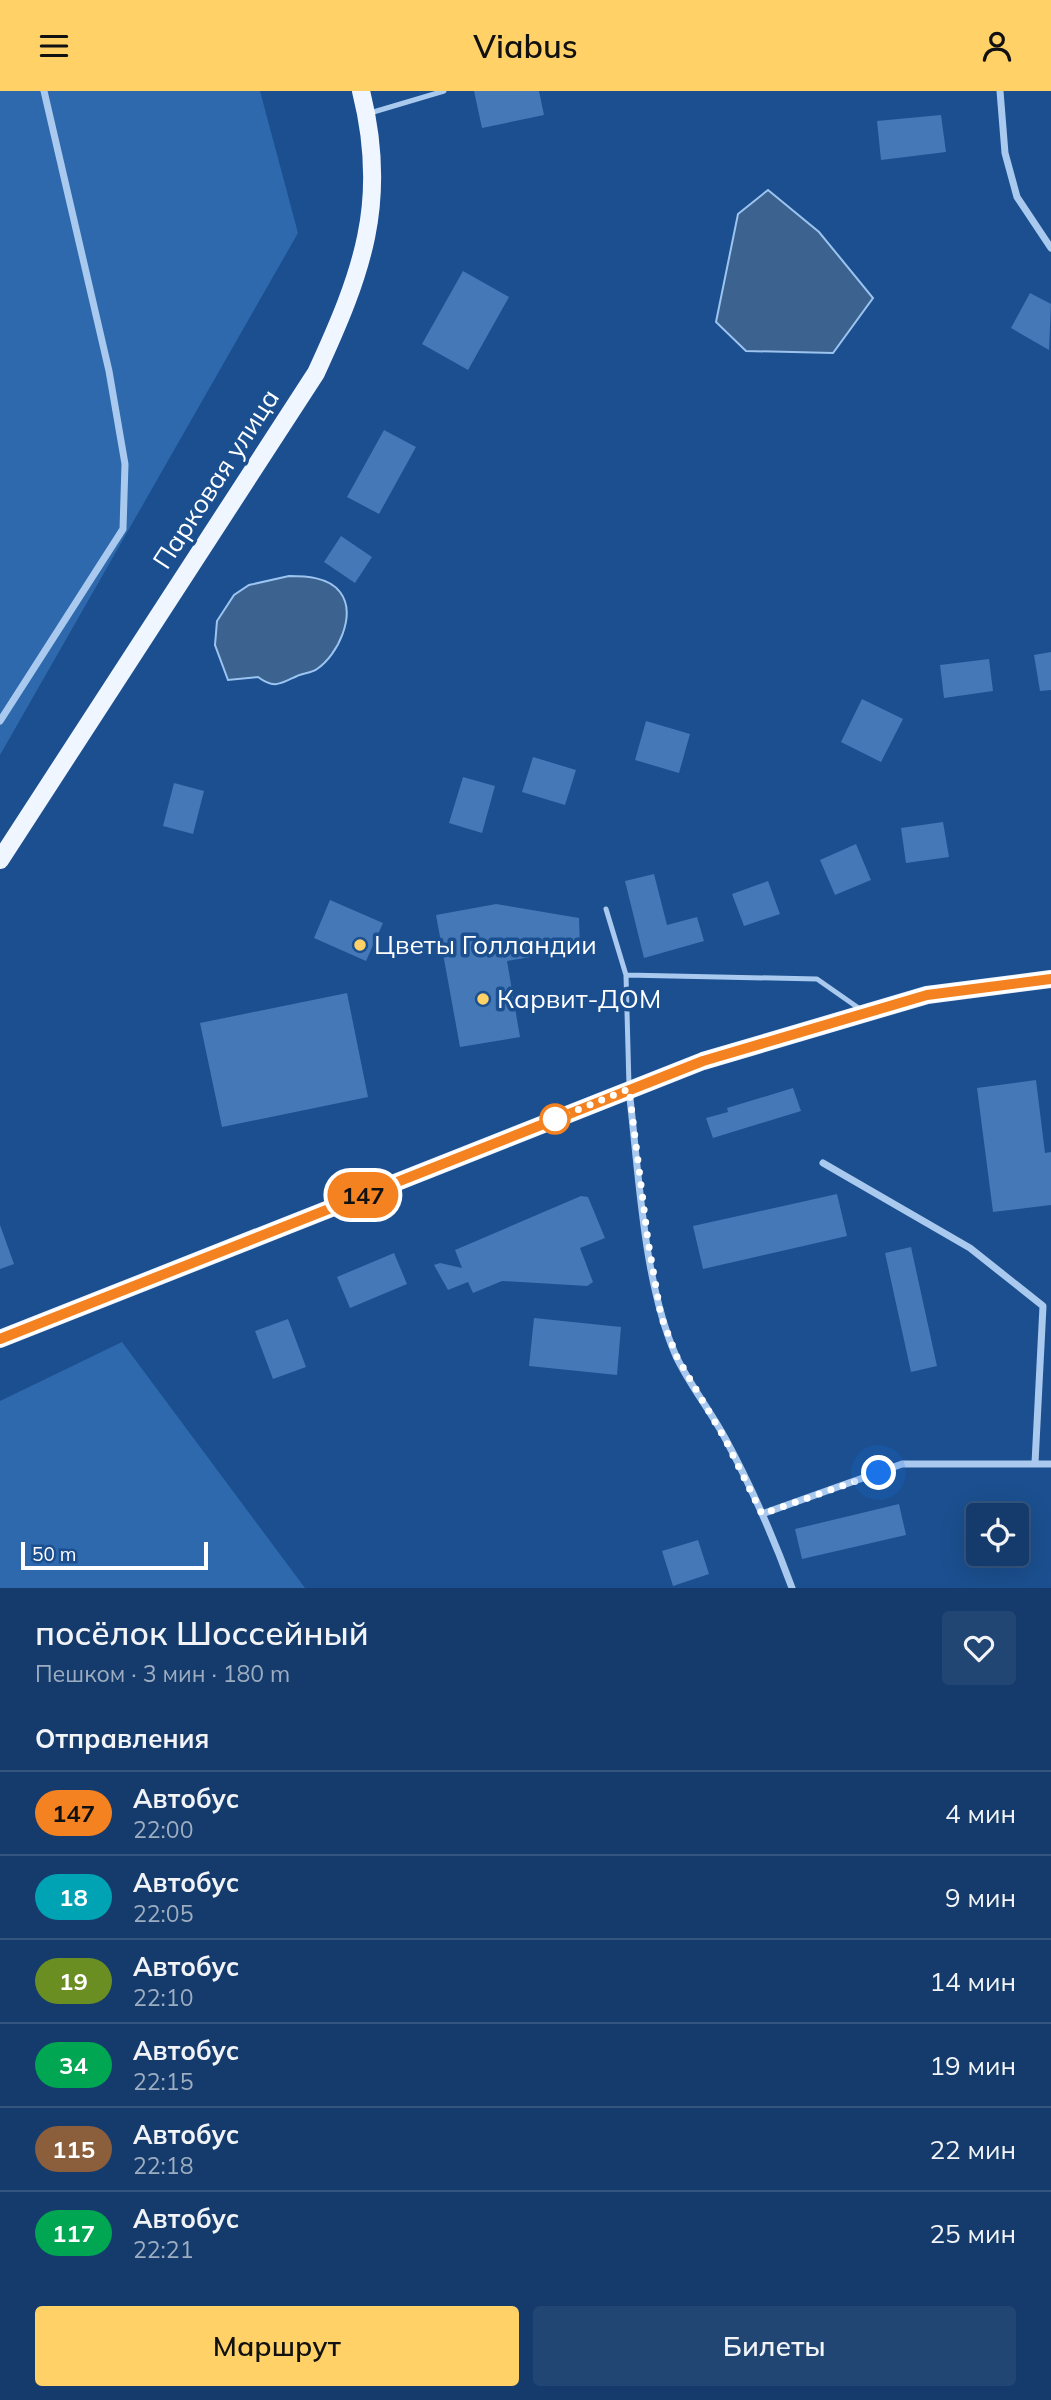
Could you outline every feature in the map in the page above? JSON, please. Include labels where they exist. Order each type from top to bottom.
[{"type":"main road","name":"Парковая улица","points":[[0,860],[316,373],[348,304],[368,236],[374,185],[367,114],[361,91]]},
{"type":"main road","points":[[0,1339],[703,1061],[927,995],[1051,979]]},
{"type":"street","points":[[0,721],[123,529],[125,464],[111,385],[44,91]]},
{"type":"street","points":[[1000,91],[1005,153],[1017,197],[1051,248]]},
{"type":"street","points":[[629,1089],[648,1241],[661,1316],[677,1357],[725,1439],[762,1514],[792,1588]]},
{"type":"street","points":[[822,1163],[970,1248],[1043,1306],[1035,1463]]},
{"type":"street","points":[[762,1514],[902,1464],[1051,1464]]},
{"type":"lane","points":[[367,114],[442,91]]},
{"type":"lane","points":[[606,909],[626,975],[629,1089]]},
{"type":"lane","points":[[626,975],[817,979],[865,1013]]},
{"type":"shaded area","points":[[0,91],[260,91],[298,233],[0,755]]},
{"type":"shaded area","points":[[768,190],[819,232],[873,298],[833,353],[746,351],[716,322],[738,214]]},
{"type":"shaded area","points":[[289,576],[323,580],[340,592],[347,611],[338,644],[325,663],[317,669],[281,683],[268,683],[258,677],[228,680],[215,645],[217,621],[234,595],[249,585]]},
{"type":"shaded area","points":[[122,1342],[305,1588],[0,1588],[0,1401]]},
{"type":"building","points":[[474,91],[539,91],[544,115],[482,128]]},
{"type":"building","points":[[941,115],[946,152],[881,160],[877,121]]},
{"type":"building","points":[[463,271],[509,297],[468,370],[422,344]]},
{"type":"building","points":[[1030,293],[1051,304],[1049,350],[1011,328]]},
{"type":"building","points":[[384,430],[416,447],[379,514],[347,497]]},
{"type":"building","points":[[341,536],[372,557],[355,583],[324,562]]},
{"type":"building","points":[[1051,652],[1051,690],[1040,691],[1034,655]]},
{"type":"building","points":[[989,659],[993,691],[944,698],[940,665]]},
{"type":"building","points":[[862,699],[903,719],[881,762],[841,742]]},
{"type":"building","points":[[646,721],[690,734],[679,773],[635,760]]},
{"type":"building","points":[[533,757],[576,770],[565,805],[522,792]]},
{"type":"building","points":[[463,777],[495,786],[482,833],[449,823]]},
{"type":"building","points":[[174,783],[204,791],[193,834],[163,826]]},
{"type":"building","points":[[943,822],[949,857],[906,863],[901,828]]},
{"type":"building","points":[[856,844],[871,880],[835,895],[820,860]]},
{"type":"building","points":[[654,874],[667,925],[697,917],[704,941],[644,958],[625,881]]},
{"type":"building","points":[[768,881],[780,914],[744,926],[732,894]]},
{"type":"building","points":[[330,900],[383,923],[366,961],[314,938]]},
{"type":"building","name":"Карвит-ДОМ","points":[[496,904],[579,918],[580,949],[507,961],[520,1037],[460,1047],[436,915]]},
{"type":"building","points":[[347,993],[368,1097],[222,1127],[200,1023]]},
{"type":"building","points":[[1036,1080],[1045,1153],[1051,1152],[1051,1205],[993,1212],[977,1088]]},
{"type":"building","points":[[793,1088],[801,1111],[713,1138],[706,1118],[728,1112],[727,1108]]},
{"type":"building","points":[[837,1194],[847,1236],[703,1269],[693,1226]]},
{"type":"building","points":[[581,1196],[588,1197],[605,1238],[580,1248],[593,1282],[587,1286],[502,1281],[473,1293],[468,1282],[448,1290],[434,1265],[440,1263],[462,1268],[455,1250]]},
{"type":"building","points":[[0,1225],[14,1264],[0,1269]]},
{"type":"building","points":[[911,1247],[937,1366],[911,1372],[885,1253]]},
{"type":"building","points":[[394,1253],[407,1284],[350,1308],[337,1277]]},
{"type":"building","points":[[534,1318],[621,1327],[617,1375],[529,1366]]},
{"type":"building","points":[[288,1319],[306,1367],[273,1379],[255,1331]]},
{"type":"building","points":[[899,1504],[906,1535],[802,1559],[795,1529]]},
{"type":"building","points":[[698,1540],[709,1574],[673,1586],[662,1551]]},
{"type":"bus line","name":"147","points":[[0,1339],[703,1061],[927,995],[1051,979]]},
{"type":"place","name":"Цветы Голландии","points":[[360,945]]},
{"type":"place","name":"Карвит-ДОМ","points":[[483,999]]},
{"type":"route","points":[[555,1119],[629,1089],[648,1241],[661,1316],[677,1357],[725,1439],[762,1514],[879,1473]]}]
